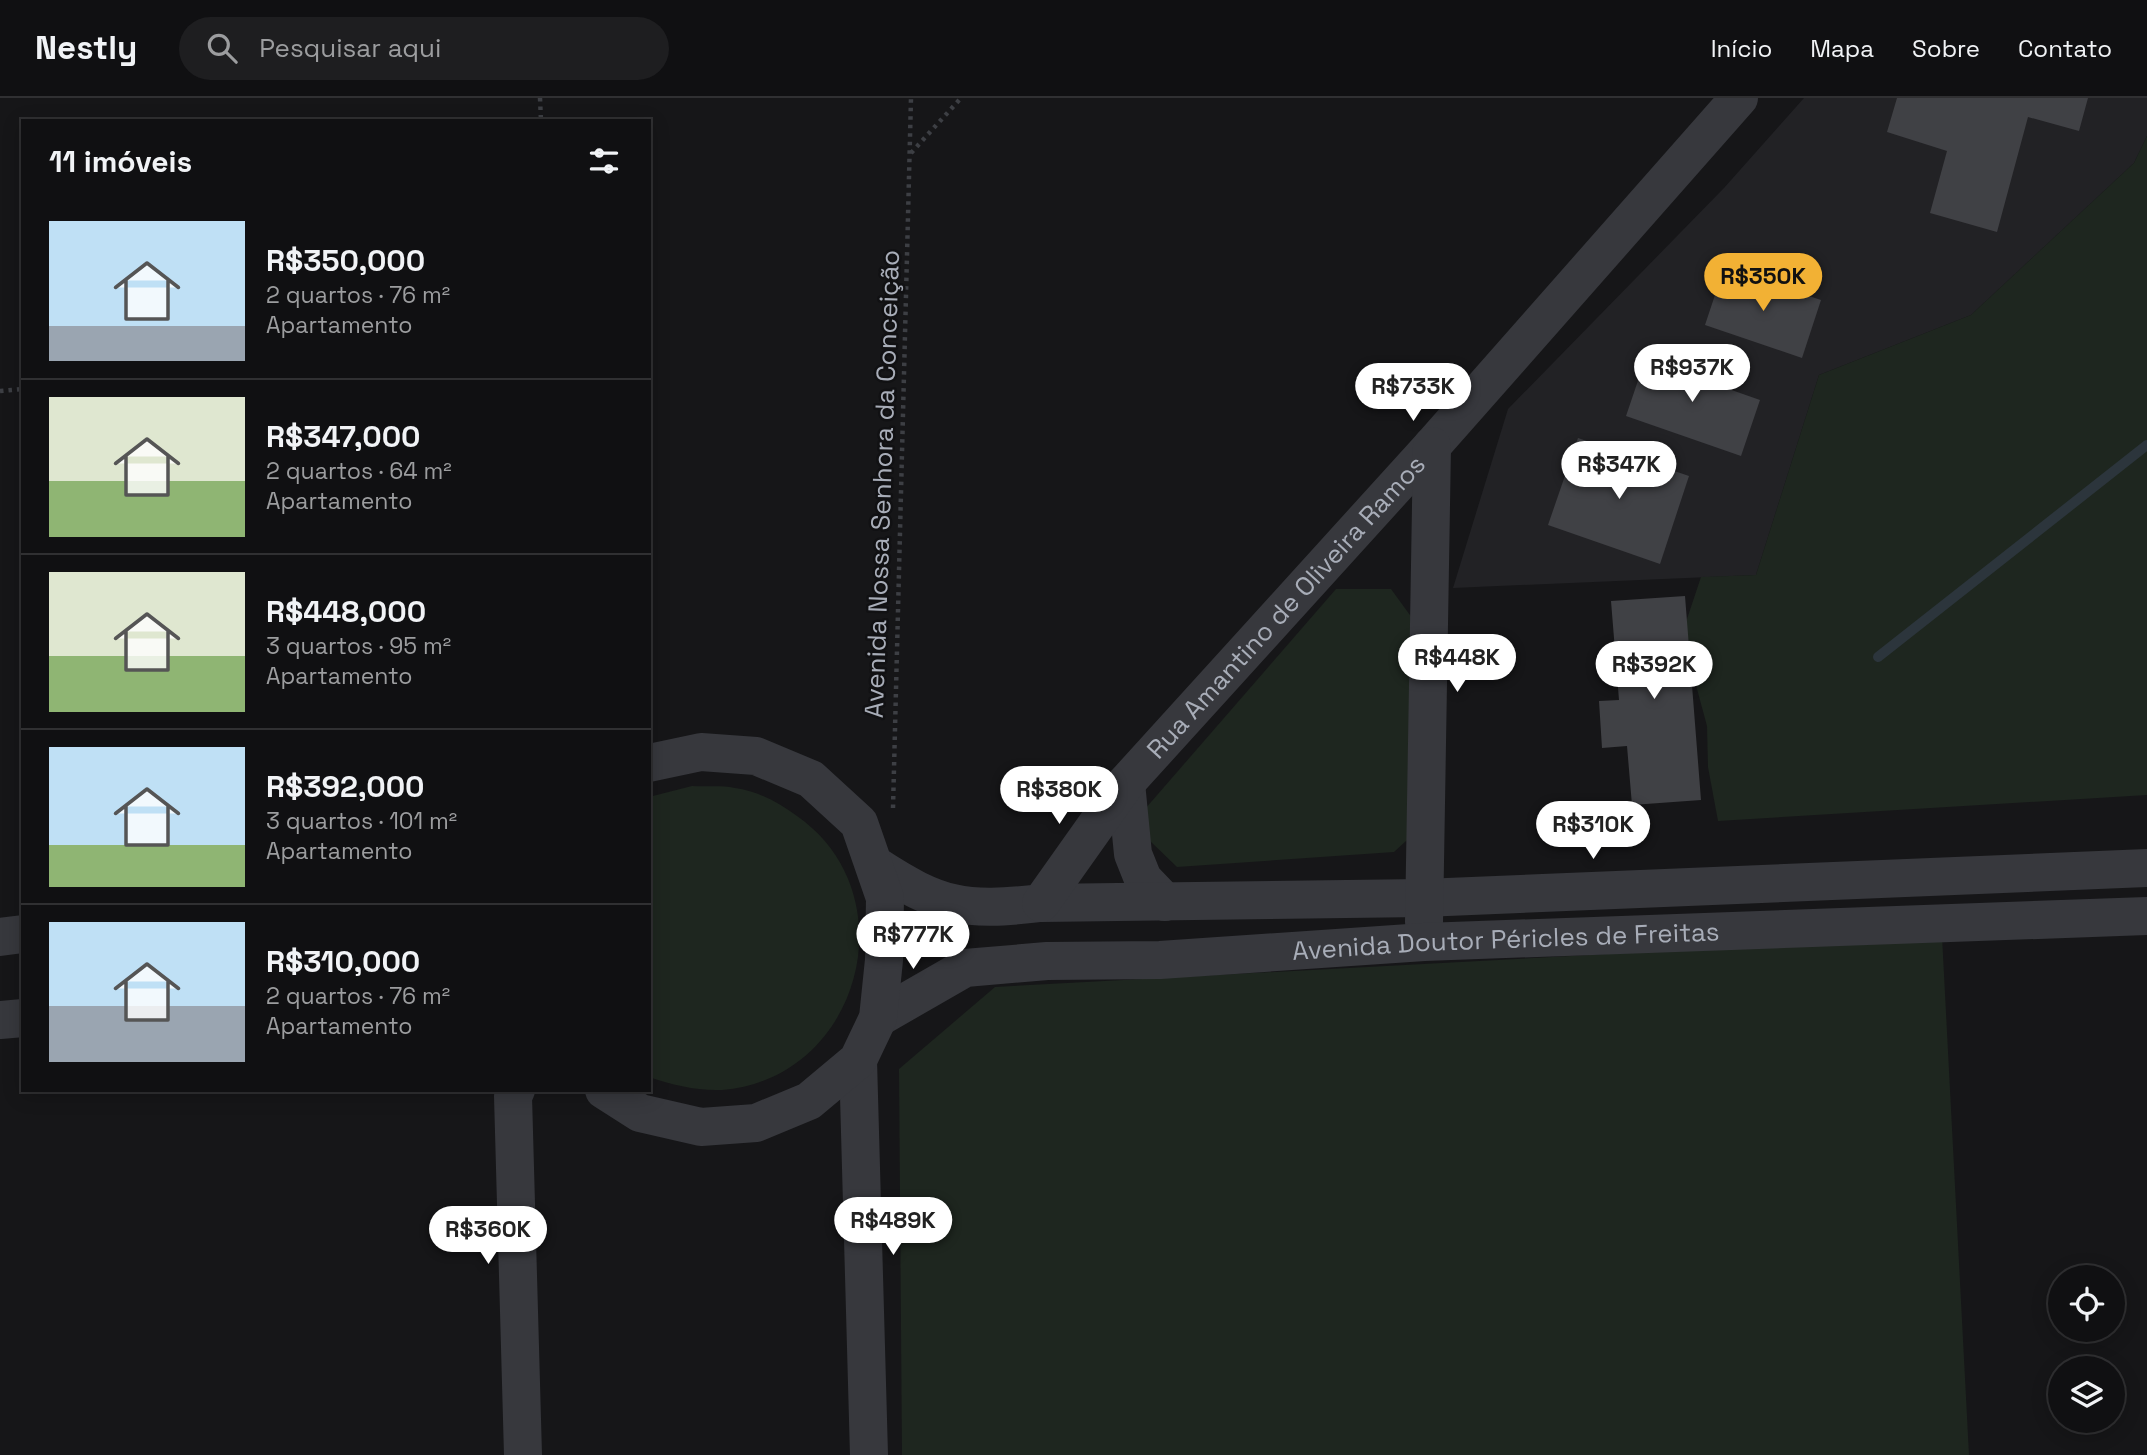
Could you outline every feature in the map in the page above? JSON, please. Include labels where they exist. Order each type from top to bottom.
[{"type":"street","name":"Rua Amantino de Oliveira Ramos","points":[[1041,903],[1126,783],[1432,446],[1739,98]]},
{"type":"street","points":[[1424,942],[1432,446]]},
{"type":"street","points":[[607,1092],[640,1113],[701,1128],[756,1123],[810,1101],[858,1060],[878,1018],[884,960],[885,898],[859,822],[811,779],[756,756],[701,751],[651,763]]},
{"type":"street","points":[[1126,783],[1133,854],[1143,879],[1165,902]]},
{"type":"street","name":"Avenida Doutor Péricles de Freitas","points":[[875,865],[915,891],[942,902],[994,908],[1041,903],[1423,898],[2147,868]]},
{"type":"street","name":"Avenida Doutor Péricles de Freitas","points":[[878,1018],[965,968],[1047,961],[1160,960],[1424,942],[2147,916]]},
{"type":"street","points":[[0,937],[21,934]]},
{"type":"street","points":[[0,1020],[21,1018]]},
{"type":"street","points":[[858,1060],[869,1455]]},
{"type":"street","points":[[515,1092],[523,1455]]},
{"type":"path","points":[[540,98],[541,119]]},
{"type":"path","name":"Avenida Nossa Senhora da Conceição","points":[[892,809],[911,98]]},
{"type":"path","points":[[911,153],[961,98]]},
{"type":"path","points":[[0,391],[21,389]]},
{"type":"shaded area","points":[[1804,98],[2147,98],[2147,136],[2134,163],[1971,315],[1819,375],[1756,575],[1453,588],[1508,409],[1724,188]]},
{"type":"shaded area","points":[[2147,136],[2147,795],[1718,821],[1708,767],[1707,726],[1687,652],[1687,619],[1701,577],[1756,575],[1819,375],[1971,315],[2134,163]]},
{"type":"shaded area","points":[[1336,589],[1391,589],[1423,633],[1431,818],[1394,852],[1177,867],[1148,839],[1145,809]]},
{"type":"shaded area","points":[[692,786],[724,787],[752,792],[776,802],[797,816],[832,850],[852,891],[859,935],[854,978],[836,1019],[808,1054],[769,1078],[722,1090],[703,1090],[651,1078],[651,796]]},
{"type":"shaded area","points":[[1942,936],[1969,1455],[902,1455],[899,1069],[995,987]]},
{"type":"building","points":[[1897,98],[2088,98],[2079,131],[2028,117],[1997,232],[1930,213],[1947,151],[1887,132]]},
{"type":"building","points":[[1724,268],[1821,300],[1802,358],[1705,325]]},
{"type":"building","points":[[1657,347],[1691,358],[1686,374],[1760,400],[1741,456],[1626,416],[1644,363],[1651,366]]},
{"type":"building","points":[[1578,438],[1689,476],[1660,564],[1548,525]]},
{"type":"building","points":[[1685,596],[1701,800],[1632,805],[1627,746],[1602,748],[1599,701],[1619,700],[1611,601]]},
{"type":"waterway","points":[[1878,657],[2147,445]]}]
